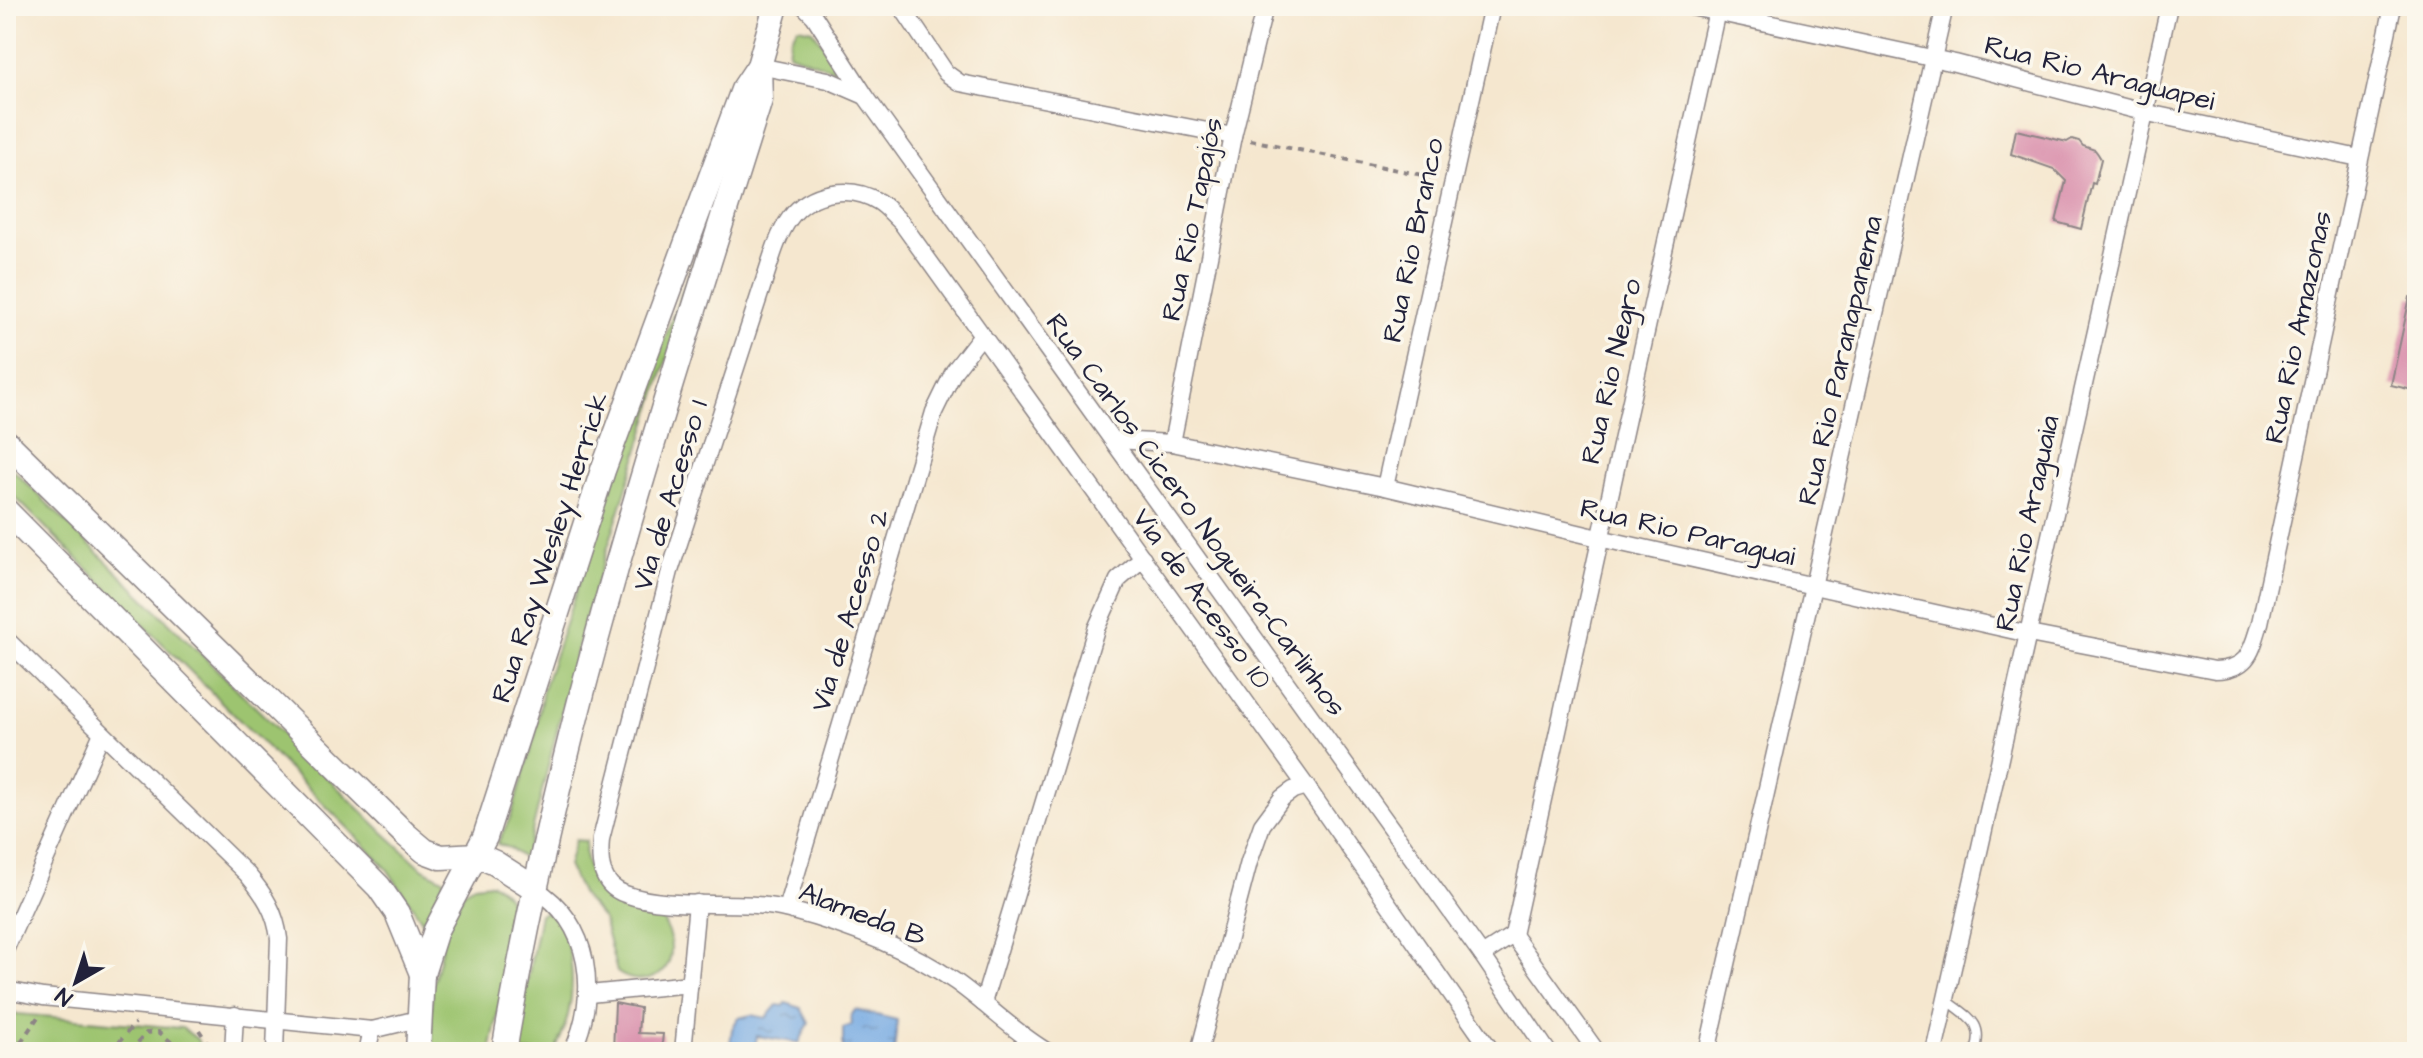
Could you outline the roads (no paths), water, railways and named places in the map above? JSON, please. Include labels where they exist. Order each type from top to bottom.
[{"type":"street","name":"Rua Ray Wesley Herrick","points":[[504,1052],[534,888],[570,742],[639,484],[760,100],[759,66],[776,6]]},
{"type":"street","name":"Rua Carlos Cicero Nogueira-Carlinhos","points":[[804,6],[814,16],[866,97],[1482,955],[1548,1052]]},
{"type":"street","points":[[901,6],[946,73],[960,83],[1233,136]]},
{"type":"street","name":"Rua Rio Tapajós","points":[[1172,443],[1233,136],[1265,6]]},
{"type":"street","name":"Rua Rio Branco","points":[[1385,487],[1492,6]]},
{"type":"street","name":"Rua Rio Araguapei","points":[[1687,6],[1933,58],[2143,112],[2359,158]]},
{"type":"street","name":"Rua Rio Paranapanema","points":[[1707,1052],[1945,6]]},
{"type":"street","name":"Rua Rio Araguaia","points":[[1934,1052],[2169,6]]},
{"type":"street","name":"Rua Rio Amazonas","points":[[2247,657],[2260,623],[2393,6]]},
{"type":"street","name":"Rua Rio Negro","points":[[1513,935],[1717,10]]},
{"type":"street","name":"Rua Ray Wesley Herrick","points":[[418,1052],[422,974],[436,930],[485,837],[603,470],[743,90],[759,66]]},
{"type":"street","points":[[759,66],[828,80],[866,97]]},
{"type":"street","name":"Via de Acesso 10","points":[[856,191],[879,202],[901,222],[1306,786],[1492,1052]]},
{"type":"street","name":"Via de Acesso 1","points":[[599,866],[601,839],[670,571],[778,241],[791,217],[815,197],[856,191]]},
{"type":"street","name":"Via de Acesso 2","points":[[786,909],[934,412],[954,371],[981,336]]},
{"type":"street","name":"Rua Rio Paraguai","points":[[1114,440],[1172,443],[1385,487],[2029,634],[2215,670],[2234,669],[2247,657]]},
{"type":"street","points":[[6,442],[425,851],[441,857],[477,855],[551,898],[575,933],[583,952],[589,994],[586,1015],[572,1052]]},
{"type":"street","points":[[6,511],[379,887],[397,913],[422,974]]},
{"type":"street","points":[[983,1003],[1096,629],[1118,580],[1143,558]]},
{"type":"street","points":[[6,639],[247,874],[268,901],[279,939],[275,1052]]},
{"type":"street","points":[[6,948],[102,733]]},
{"type":"street","points":[[1199,1052],[1249,862],[1262,825],[1282,798],[1306,786]]},
{"type":"street","name":"Alameda B","points":[[599,866],[609,884],[623,893],[649,900],[786,909],[901,950],[954,981],[1048,1052]]},
{"type":"street","points":[[683,1052],[697,903]]},
{"type":"street","points":[[1482,955],[1513,935],[1597,1052]]},
{"type":"street","points":[[589,994],[690,984]]},
{"type":"street","points":[[6,990],[43,997],[372,1030],[418,1019]]},
{"type":"street","points":[[233,1052],[235,1015]]},
{"type":"street","points":[[367,1052],[372,1030]]},
{"type":"lane","points":[[1946,1000],[1977,1026],[1980,1037],[1975,1052]]},
{"type":"water","points":[[786,1003],[801,1008],[809,1023],[799,1043],[757,1036],[754,1052],[729,1052],[732,1029],[738,1018],[751,1015],[766,1018],[777,1005],[784,1006]]},
{"type":"water","points":[[855,1010],[897,1020],[894,1052],[843,1052],[843,1028],[852,1025],[851,1016]]}]
